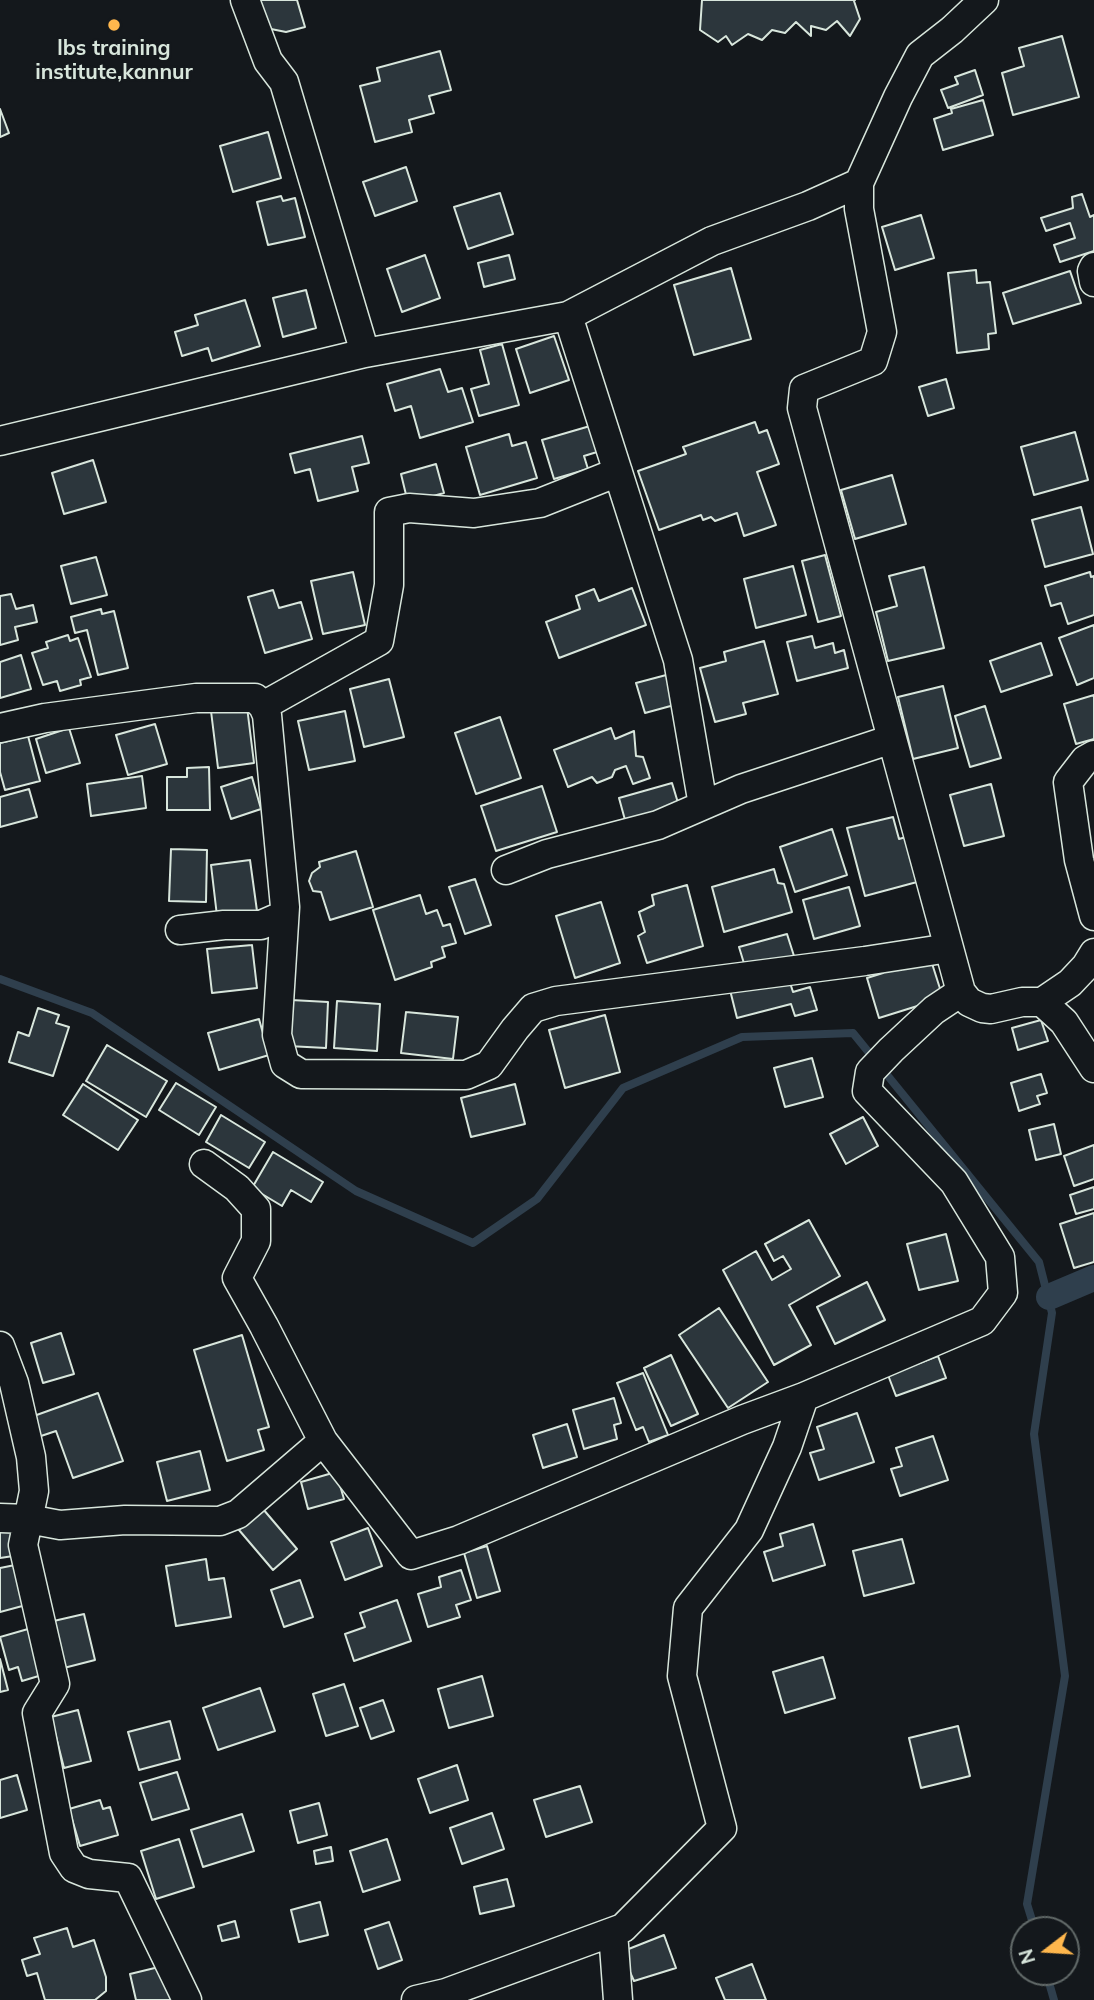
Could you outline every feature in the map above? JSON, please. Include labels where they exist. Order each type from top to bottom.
[{"type":"street","points":[[245,0],[268,61],[284,82],[365,353]]},
{"type":"street","points":[[984,0],[920,55],[859,183],[859,209],[881,331],[873,361],[804,389],[802,408],[961,992],[969,1002],[982,1008],[1042,1002],[1070,983],[1094,953]]},
{"type":"street","points":[[0,441],[365,353],[568,316],[712,241],[808,206],[859,183]]},
{"type":"street","points":[[1094,267],[1094,282]]},
{"type":"street","points":[[568,316],[678,660],[703,805]]},
{"type":"street","points":[[263,706],[379,640],[389,585],[389,512],[409,508],[474,513],[540,503],[618,472]]},
{"type":"street","points":[[0,728],[45,718],[197,698],[255,698],[263,706],[267,715],[276,799],[284,915],[277,1035],[285,1064],[301,1074],[466,1075],[489,1065],[533,1008],[556,1001],[949,948]]},
{"type":"street","points":[[506,870],[548,854],[657,825],[741,789],[892,739]]},
{"type":"street","points":[[1093,908],[1079,860],[1068,782],[1085,760],[1094,755]]},
{"type":"street","points":[[180,930],[224,925],[261,925],[284,915]]},
{"type":"street","points":[[204,1164],[237,1188],[256,1209],[256,1241],[237,1278],[323,1441],[411,1555],[460,1540],[982,1321],[1003,1293],[1000,1257],[954,1182],[867,1091],[870,1072],[934,1010],[961,992]]},
{"type":"street","points":[[1042,1002],[1064,1021],[1094,1068]]},
{"type":"street","points":[[0,1346],[14,1383],[31,1457],[34,1491],[23,1545],[55,1684],[37,1713],[64,1853],[74,1868],[89,1874],[128,1878],[187,2000]]},
{"type":"street","points":[[416,2000],[446,1993],[623,1928],[722,1828],[682,1676],[688,1608],[749,1530],[787,1447],[804,1397]]},
{"type":"street","points":[[0,1518],[28,1519],[60,1525],[125,1520],[220,1521],[238,1514],[323,1441]]},
{"type":"street","points":[[612,1932],[618,2000]]},
{"type":"building","points":[[260,0],[297,0],[305,27],[286,32],[271,29],[267,26]]},
{"type":"building","points":[[702,0],[855,0],[860,19],[850,36],[837,21],[826,30],[811,26],[811,36],[796,22],[785,33],[772,30],[762,40],[748,34],[732,45],[726,36],[718,42],[700,30]]},
{"type":"building","points":[[1062,36],[1079,97],[1013,115],[1002,73],[1024,66],[1019,48]]},
{"type":"building","points":[[440,51],[451,90],[429,96],[434,113],[409,120],[412,132],[375,142],[360,86],[380,81],[377,68]]},
{"type":"building","points":[[975,70],[983,95],[948,108],[941,90],[958,84],[955,77]]},
{"type":"building","points":[[983,100],[993,135],[943,150],[934,119],[952,113],[951,109]]},
{"type":"building","points":[[0,109],[9,133],[0,137]]},
{"type":"building","points":[[268,132],[281,178],[233,192],[220,146]]},
{"type":"building","points":[[406,167],[417,201],[375,216],[363,182]]},
{"type":"building","points":[[500,193],[513,234],[468,249],[454,207]]},
{"type":"building","points":[[1082,194],[1090,217],[1094,215],[1094,251],[1060,262],[1054,245],[1075,238],[1070,223],[1046,231],[1041,218],[1073,208],[1072,197]]},
{"type":"building","points":[[281,196],[283,201],[295,198],[305,237],[268,245],[257,202]]},
{"type":"building","points":[[921,215],[934,258],[895,270],[882,227]]},
{"type":"building","points":[[425,255],[440,298],[402,312],[387,269]]},
{"type":"building","points":[[509,255],[515,279],[484,287],[478,263]]},
{"type":"building","points":[[731,268],[751,339],[694,355],[674,285]]},
{"type":"building","points":[[976,270],[977,283],[990,282],[996,333],[988,334],[989,349],[957,353],[948,273]]},
{"type":"building","points":[[1070,271],[1081,303],[1013,324],[1003,293]]},
{"type":"building","points":[[306,290],[316,328],[283,337],[273,298]]},
{"type":"building","points":[[245,300],[260,346],[212,361],[208,348],[182,356],[175,332],[198,325],[195,315]]},
{"type":"building","points":[[554,336],[569,380],[530,393],[516,349]]},
{"type":"building","points":[[502,344],[519,405],[479,416],[471,389],[489,384],[480,350]]},
{"type":"building","points":[[440,369],[448,392],[462,388],[473,422],[420,438],[411,406],[395,411],[387,384]]},
{"type":"building","points":[[946,379],[954,408],[928,416],[919,387]]},
{"type":"building","points":[[755,422],[759,433],[767,430],[779,464],[757,472],[776,525],[744,536],[737,513],[715,521],[711,517],[703,520],[701,515],[659,530],[638,471],[686,454],[683,447]]},
{"type":"building","points":[[590,426],[597,452],[584,456],[588,469],[554,479],[542,440]]},
{"type":"building","points":[[1075,432],[1088,480],[1034,495],[1021,447]]},
{"type":"building","points":[[509,434],[512,446],[526,442],[537,478],[480,495],[466,447]]},
{"type":"building","points":[[362,436],[369,463],[352,467],[358,491],[318,501],[310,469],[295,473],[290,454]]},
{"type":"building","points":[[93,460],[106,502],[64,514],[52,473]]},
{"type":"building","points":[[436,464],[444,493],[408,503],[401,474]]},
{"type":"building","points":[[892,475],[906,524],[855,539],[841,490]]},
{"type":"building","points":[[1081,507],[1093,554],[1045,567],[1032,520]]},
{"type":"building","points":[[825,555],[841,616],[818,622],[802,561]]},
{"type":"building","points":[[96,557],[107,595],[71,604],[61,566]]},
{"type":"building","points":[[793,566],[806,615],[756,628],[744,579]]},
{"type":"building","points":[[924,567],[944,648],[888,661],[876,612],[897,606],[889,576]]},
{"type":"building","points":[[353,572],[365,625],[323,634],[311,581]]},
{"type":"building","points":[[1090,572],[1091,577],[1094,576],[1094,615],[1068,624],[1061,603],[1051,606],[1045,586]]},
{"type":"building","points":[[632,588],[646,625],[559,658],[546,622],[580,609],[576,596],[594,589],[599,601]]},
{"type":"building","points":[[273,590],[279,608],[301,602],[312,639],[265,653],[248,597]]},
{"type":"building","points":[[11,594],[16,609],[33,605],[37,622],[15,627],[18,640],[0,645],[0,596]]},
{"type":"building","points":[[101,609],[102,614],[114,611],[128,668],[98,675],[87,630],[75,633],[71,617]]},
{"type":"building","points":[[1094,625],[1094,678],[1077,685],[1059,638]]},
{"type":"building","points":[[68,635],[70,641],[78,638],[91,677],[80,680],[81,685],[60,691],[57,681],[43,685],[32,653],[48,648],[46,642]]},
{"type":"building","points":[[812,636],[815,648],[833,643],[835,653],[844,650],[848,668],[797,681],[787,642]]},
{"type":"building","points":[[764,641],[778,694],[743,703],[746,714],[715,722],[700,668],[726,661],[724,652]]},
{"type":"building","points":[[1041,643],[1052,675],[1001,692],[990,661]]},
{"type":"building","points":[[21,655],[31,689],[0,698],[0,662]]},
{"type":"building","points":[[670,674],[678,704],[645,713],[636,683]]},
{"type":"building","points":[[389,679],[404,737],[364,747],[350,689]]},
{"type":"building","points":[[943,686],[958,748],[913,759],[898,697]]},
{"type":"building","points":[[1094,695],[1094,739],[1076,744],[1064,704]]},
{"type":"building","points":[[985,706],[1001,758],[970,767],[955,716]]},
{"type":"building","points":[[247,707],[254,763],[218,768],[211,711]]},
{"type":"building","points":[[345,711],[355,761],[309,770],[298,721]]},
{"type":"building","points":[[500,717],[521,778],[476,794],[455,733]]},
{"type":"building","points":[[155,724],[167,764],[128,775],[116,735]]},
{"type":"building","points":[[69,728],[80,763],[46,773],[36,739]]},
{"type":"building","points":[[611,728],[615,739],[634,731],[636,756],[643,757],[650,778],[633,784],[626,766],[615,770],[612,777],[597,783],[592,777],[568,787],[554,750]]},
{"type":"building","points":[[28,736],[40,781],[5,790],[0,772],[0,743]]},
{"type":"building","points":[[209,767],[210,810],[167,810],[167,777],[187,777],[187,768]]},
{"type":"building","points":[[142,776],[146,808],[91,816],[87,784]]},
{"type":"building","points":[[252,777],[261,809],[231,819],[221,787]]},
{"type":"building","points":[[672,783],[682,816],[628,831],[619,798]]},
{"type":"building","points":[[991,784],[1004,836],[964,846],[950,795]]},
{"type":"building","points":[[542,786],[557,832],[496,851],[481,806]]},
{"type":"building","points":[[29,789],[37,817],[0,827],[0,797]]},
{"type":"building","points":[[893,817],[899,839],[906,837],[917,882],[865,896],[847,828]]},
{"type":"building","points":[[832,829],[847,875],[795,892],[780,847]]},
{"type":"building","points":[[171,849],[207,850],[206,902],[169,901]]},
{"type":"building","points":[[356,851],[373,907],[330,920],[321,892],[313,891],[309,881],[312,873],[320,867],[319,862]]},
{"type":"building","points":[[250,860],[257,911],[217,916],[211,865]]},
{"type":"building","points":[[774,869],[778,883],[784,884],[792,912],[724,932],[712,887]]},
{"type":"building","points":[[475,879],[491,925],[465,934],[449,887]]},
{"type":"building","points":[[687,885],[703,946],[647,963],[638,936],[645,932],[639,912],[654,905],[652,895]]},
{"type":"building","points":[[849,887],[860,926],[814,939],[803,900]]},
{"type":"building","points":[[420,895],[426,914],[437,910],[443,926],[450,924],[456,943],[442,947],[445,957],[431,962],[432,967],[395,980],[373,910]]},
{"type":"building","points":[[601,902],[620,963],[575,978],[556,916]]},
{"type":"building","points":[[787,934],[794,956],[746,970],[739,947]]},
{"type":"building","points":[[252,945],[257,988],[212,993],[207,949]]},
{"type":"building","points":[[929,954],[943,998],[879,1018],[867,978],[883,973],[877,955]]},
{"type":"building","points":[[785,967],[793,992],[810,987],[817,1010],[795,1016],[791,1004],[737,1018],[728,982]]},
{"type":"building","points":[[291,1000],[328,1002],[326,1048],[288,1046]]},
{"type":"building","points":[[337,1001],[380,1004],[377,1051],[334,1048]]},
{"type":"building","points":[[38,1008],[59,1015],[56,1023],[69,1027],[53,1076],[9,1062],[18,1032],[29,1036]]},
{"type":"building","points":[[406,1012],[458,1017],[453,1059],[401,1053]]},
{"type":"building","points":[[605,1015],[620,1072],[565,1088],[549,1030]]},
{"type":"building","points":[[259,1019],[269,1055],[219,1070],[208,1033]]},
{"type":"building","points":[[1041,1020],[1048,1041],[1018,1050],[1012,1028]]},
{"type":"building","points":[[107,1045],[167,1081],[146,1117],[86,1081]]},
{"type":"building","points":[[812,1058],[823,1097],[785,1107],[774,1068]]},
{"type":"building","points":[[1041,1074],[1047,1093],[1037,1096],[1040,1104],[1019,1111],[1011,1083]]},
{"type":"building","points":[[176,1083],[216,1107],[199,1135],[159,1110]]},
{"type":"building","points":[[83,1084],[138,1120],[118,1150],[63,1115]]},
{"type":"building","points":[[515,1084],[525,1124],[471,1137],[461,1098]]},
{"type":"building","points":[[221,1115],[265,1142],[249,1168],[206,1142]]},
{"type":"building","points":[[863,1117],[878,1146],[846,1164],[830,1134]]},
{"type":"building","points":[[1054,1124],[1061,1154],[1036,1160],[1029,1130]]},
{"type":"building","points":[[1094,1145],[1094,1179],[1074,1186],[1064,1156]]},
{"type":"building","points":[[273,1152],[323,1182],[311,1202],[291,1190],[282,1206],[252,1188]]},
{"type":"building","points":[[1094,1187],[1094,1209],[1076,1214],[1070,1195]]},
{"type":"building","points":[[1094,1213],[1094,1262],[1074,1268],[1060,1224]]},
{"type":"building","points":[[809,1220],[840,1276],[789,1305],[811,1345],[774,1365],[723,1270],[756,1251],[772,1280],[791,1269],[783,1256],[774,1261],[765,1244]]},
{"type":"building","points":[[946,1234],[958,1281],[919,1290],[907,1244]]},
{"type":"building","points":[[867,1282],[885,1320],[835,1344],[817,1307]]},
{"type":"building","points":[[719,1308],[768,1382],[728,1408],[679,1335]]},
{"type":"building","points":[[61,1333],[74,1374],[43,1383],[31,1343]]},
{"type":"building","points":[[242,1335],[269,1427],[258,1430],[264,1450],[227,1461],[194,1350]]},
{"type":"building","points":[[671,1355],[698,1414],[671,1426],[644,1368]]},
{"type":"building","points":[[938,1356],[946,1378],[896,1396],[888,1375]]},
{"type":"building","points":[[643,1373],[668,1435],[649,1442],[643,1427],[636,1430],[617,1383]]},
{"type":"building","points":[[98,1393],[123,1461],[73,1478],[56,1431],[38,1437],[31,1417]]},
{"type":"building","points":[[614,1398],[621,1423],[614,1425],[617,1439],[584,1449],[573,1410]]},
{"type":"building","points":[[857,1413],[874,1462],[819,1480],[810,1453],[824,1449],[817,1427]]},
{"type":"building","points":[[567,1424],[577,1457],[543,1468],[533,1435]]},
{"type":"building","points":[[933,1436],[948,1480],[900,1496],[891,1469],[902,1466],[896,1448]]},
{"type":"building","points":[[200,1451],[210,1490],[167,1501],[157,1462]]},
{"type":"building","points":[[336,1472],[344,1499],[308,1509],[301,1482]]},
{"type":"building","points":[[263,1509],[297,1549],[273,1570],[239,1530]]},
{"type":"building","points":[[15,1522],[20,1555],[0,1558],[0,1524]]},
{"type":"building","points":[[813,1524],[825,1565],[773,1581],[764,1552],[783,1546],[780,1534]]},
{"type":"building","points":[[368,1528],[382,1566],[345,1580],[331,1542]]},
{"type":"building","points":[[902,1539],[914,1583],[864,1596],[853,1551]]},
{"type":"building","points":[[487,1546],[500,1591],[477,1598],[464,1553]]},
{"type":"building","points":[[206,1559],[209,1580],[224,1578],[231,1617],[176,1626],[166,1566]]},
{"type":"building","points":[[15,1565],[26,1605],[0,1612],[0,1568]]},
{"type":"building","points":[[461,1570],[471,1600],[456,1605],[460,1617],[428,1627],[418,1594],[441,1587],[439,1577]]},
{"type":"building","points":[[300,1580],[313,1617],[284,1627],[271,1590]]},
{"type":"building","points":[[397,1600],[411,1641],[354,1661],[345,1634],[365,1627],[360,1613]]},
{"type":"building","points":[[84,1614],[95,1660],[56,1670],[45,1623]]},
{"type":"building","points":[[28,1629],[42,1675],[22,1681],[18,1667],[9,1670],[0,1637]]},
{"type":"building","points":[[823,1657],[835,1698],[785,1713],[773,1672]]},
{"type":"building","points":[[0,1659],[8,1690],[0,1692]]},
{"type":"building","points":[[482,1676],[493,1716],[449,1728],[438,1689]]},
{"type":"building","points":[[344,1684],[358,1726],[326,1736],[313,1694]]},
{"type":"building","points":[[260,1688],[275,1731],[218,1750],[203,1708]]},
{"type":"building","points":[[383,1700],[394,1731],[371,1739],[360,1708]]},
{"type":"building","points":[[78,1710],[91,1761],[64,1768],[51,1717]]},
{"type":"building","points":[[170,1721],[180,1759],[139,1770],[128,1732]]},
{"type":"building","points":[[958,1726],[970,1776],[921,1788],[909,1738]]},
{"type":"building","points":[[457,1765],[468,1800],[430,1813],[418,1779]]},
{"type":"building","points":[[177,1772],[189,1809],[152,1820],[140,1783]]},
{"type":"building","points":[[17,1775],[27,1810],[0,1818],[0,1780]]},
{"type":"building","points":[[580,1786],[592,1822],[546,1837],[534,1800]]},
{"type":"building","points":[[100,1800],[103,1809],[110,1807],[118,1835],[80,1846],[69,1809]]},
{"type":"building","points":[[319,1803],[327,1835],[298,1843],[290,1811]]},
{"type":"building","points":[[492,1813],[504,1849],[462,1864],[450,1828]]},
{"type":"building","points":[[242,1814],[254,1851],[203,1867],[191,1830]]},
{"type":"building","points":[[179,1839],[194,1887],[156,1899],[141,1851]]},
{"type":"building","points":[[387,1839],[400,1880],[363,1892],[350,1851]]},
{"type":"building","points":[[331,1847],[333,1861],[316,1864],[314,1851]]},
{"type":"building","points":[[507,1879],[514,1906],[480,1914],[474,1887]]},
{"type":"building","points":[[320,1902],[328,1935],[299,1942],[291,1910]]},
{"type":"building","points":[[235,1921],[239,1937],[222,1941],[218,1926]]},
{"type":"building","points":[[389,1922],[402,1960],[378,1969],[365,1930]]},
{"type":"building","points":[[67,1928],[73,1947],[94,1940],[106,1977],[106,1991],[95,2000],[45,2000],[37,1973],[27,1976],[22,1960],[40,1954],[34,1938]]},
{"type":"building","points":[[664,1935],[676,1968],[634,1981],[621,1952]]},
{"type":"building","points":[[752,1964],[766,2000],[725,2000],[716,1978]]},
{"type":"building","points":[[163,1966],[171,2000],[136,2000],[130,1974]]},
{"type":"waterway","points":[[0,979],[92,1013],[356,1191],[473,1243],[537,1199],[623,1088],[742,1037],[853,1033],[1039,1262],[1052,1313],[1034,1434],[1065,1676],[1027,1904],[1031,1916]]},
{"type":"waterway","points":[[1049,1297],[1094,1278]]},
{"type":"waterway","points":[[1050,1986],[1054,2000]]},
{"type":"place","name":"lbs training institute,kannur","points":[[114,25]]}]
